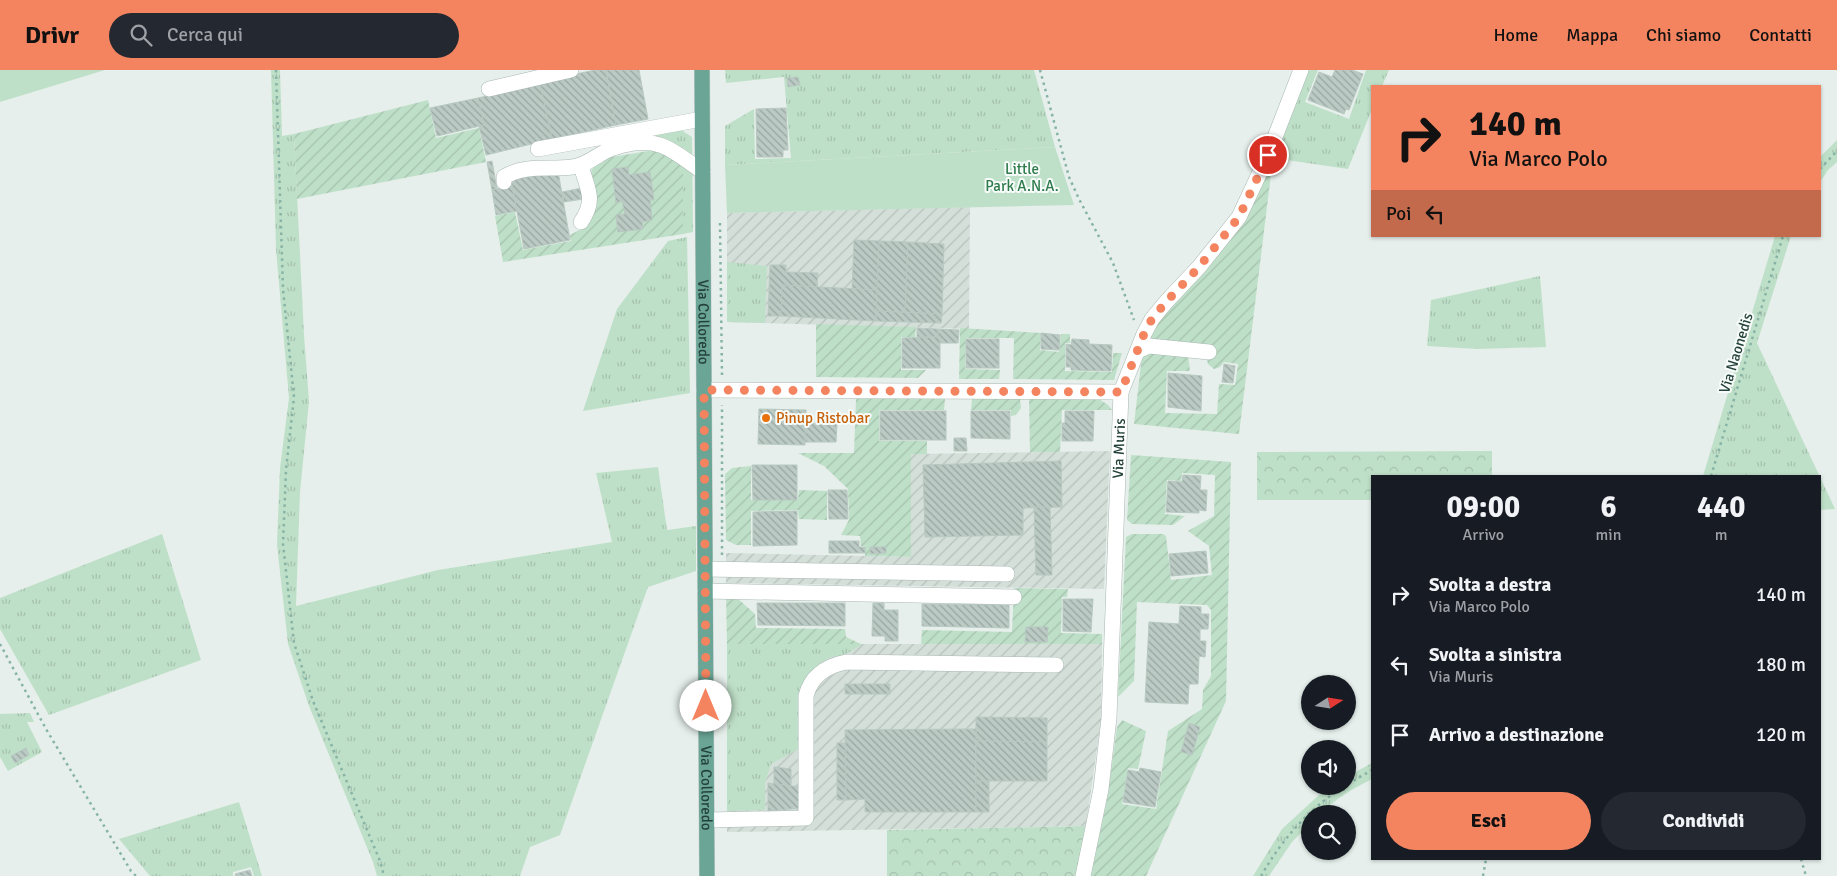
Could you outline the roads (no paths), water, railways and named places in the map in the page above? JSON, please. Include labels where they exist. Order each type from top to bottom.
[{"type":"main road","name":"Via Colloredo","points":[[702,70],[707,876]]},
{"type":"street","points":[[490,89],[571,70]]},
{"type":"street","name":"Via Muris","points":[[1083,876],[1101,789],[1109,718],[1121,392],[1152,319],[1199,267],[1239,217],[1268,155],[1302,70]]},
{"type":"street","points":[[538,149],[702,119]]},
{"type":"street","points":[[504,182],[504,176],[538,167],[571,168],[581,166],[608,149],[636,142],[657,142],[666,146],[702,172]]},
{"type":"street","points":[[580,222],[588,211],[590,199],[581,166]]},
{"type":"street","points":[[1138,351],[1149,346],[1208,352]]},
{"type":"street","points":[[704,390],[1121,392]]},
{"type":"street","points":[[705,569],[1007,574]]},
{"type":"street","points":[[705,591],[1014,597]]},
{"type":"street","points":[[707,820],[806,818],[806,696],[813,680],[823,670],[846,662],[1056,665]]},
{"type":"place","name":"Pinup Ristobar","points":[[766,418]]},
{"type":"park label","name":"Little Park A.N.A.","points":[[1022,178]]}]
